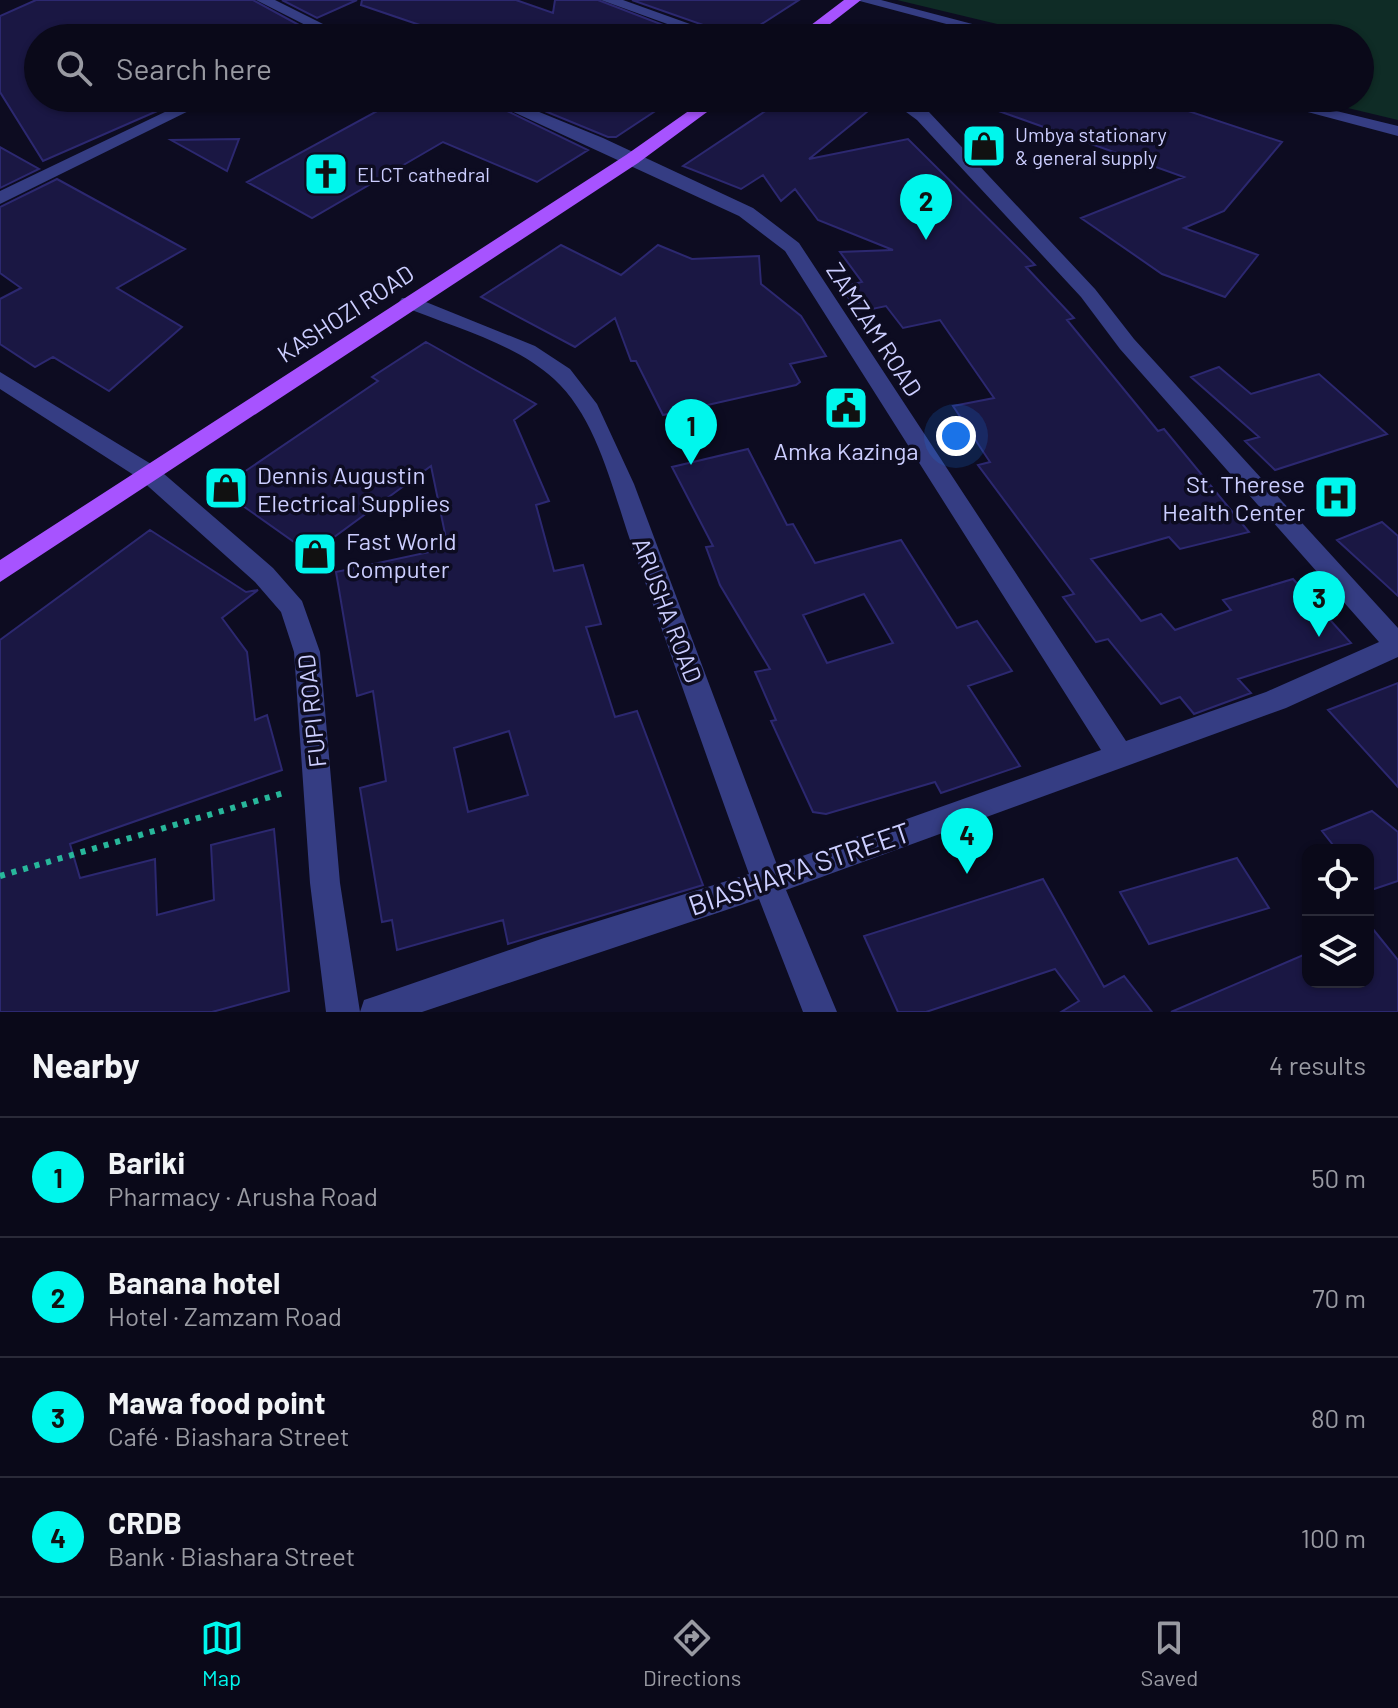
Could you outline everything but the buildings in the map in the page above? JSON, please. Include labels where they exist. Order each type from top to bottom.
[{"type":"main road","points":[[821,24],[854,0]]},
{"type":"main road","name":"KASHOZI ROAD","points":[[0,572],[632,159],[698,112]]},
{"type":"street","points":[[263,0],[312,24]]},
{"type":"street","points":[[608,0],[679,24]]},
{"type":"street","points":[[863,0],[961,24]]},
{"type":"street","points":[[0,198],[178,112]]},
{"type":"street","name":"ZAMZAM ROAD","points":[[523,112],[746,212],[792,247],[1119,754]]},
{"type":"street","points":[[917,112],[1088,293],[1127,344],[1398,646]]},
{"type":"street","points":[[1320,112],[1397,131]]},
{"type":"street","name":"ARUSHA ROAD","points":[[409,302],[521,348],[564,375],[592,414],[690,667],[765,883],[820,1012]]},
{"type":"street","name":"FUPI ROAD","points":[[0,379],[148,473],[264,575],[293,608],[307,652],[325,883],[343,1012]]},
{"type":"street","name":"BIASHARA STREET","points":[[376,1012],[544,953],[765,883],[1276,700],[1398,646]]},
{"type":"path","points":[[0,876],[216,810],[319,784]]},
{"type":"green space","points":[[897,0],[1398,0],[1398,120],[1365,112],[1374,112],[1374,24],[997,24]]},
{"type":"place","name":"Umbya stationary & general supply","points":[[984,146]]},
{"type":"place","name":"ELCT cathedral","points":[[326,174]]},
{"type":"place","name":"Banana hotel","points":[[926,240]]},
{"type":"place","name":"Amka Kazinga","points":[[846,408]]},
{"type":"place","name":"Bariki","points":[[691,465]]},
{"type":"place","name":"Dennis Augustin Electrical Supplies","points":[[226,488]]},
{"type":"place","name":"St. Therese Health Center","points":[[1336,497]]},
{"type":"place","name":"Fast World Computer","points":[[315,554]]},
{"type":"place","name":"Mawa food point","points":[[1319,637]]},
{"type":"place","name":"CRDB","points":[[967,874]]}]
